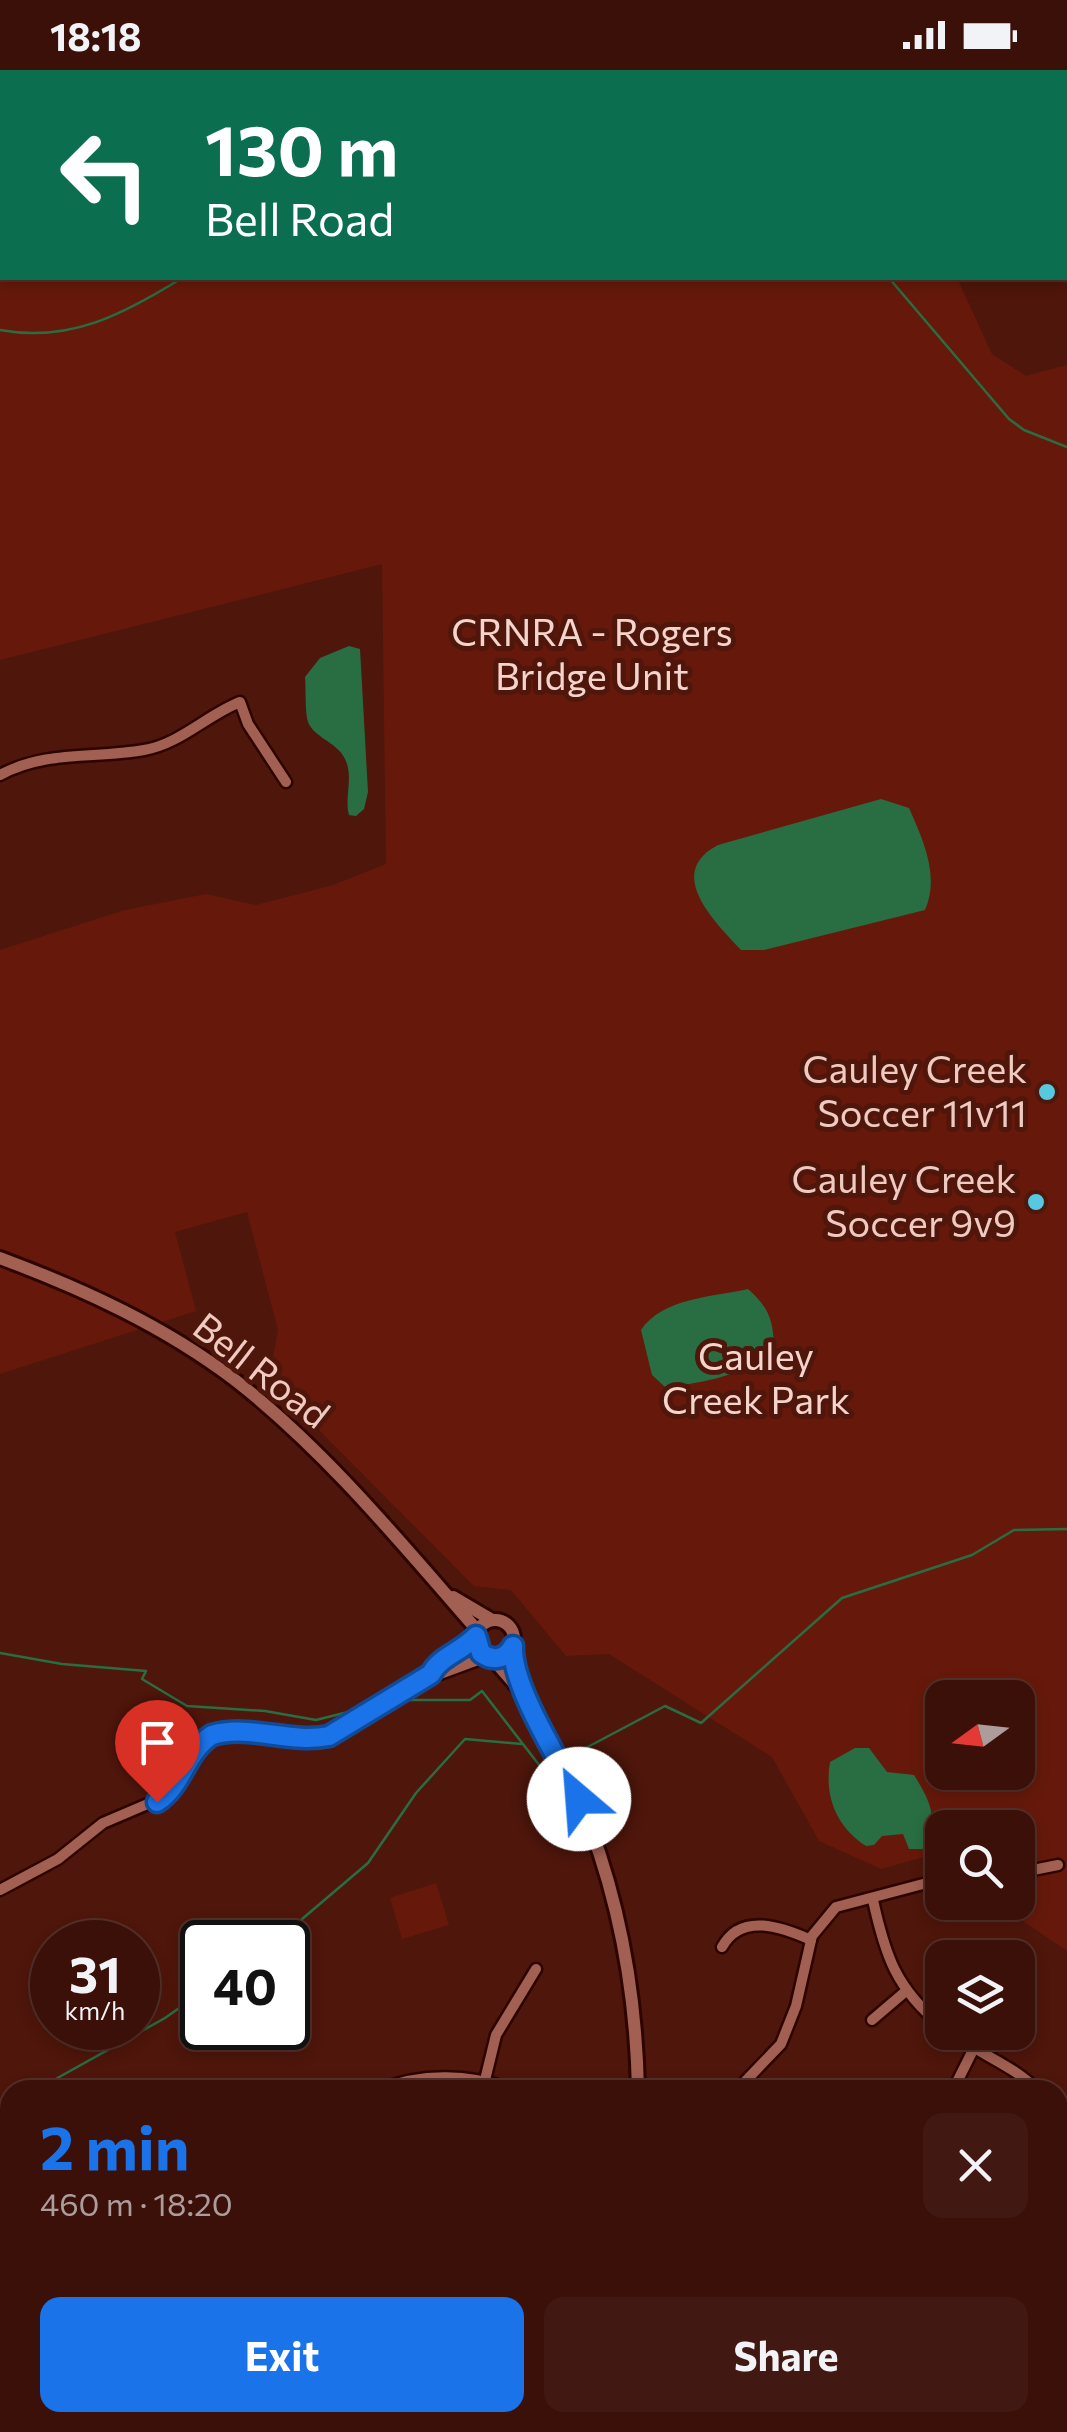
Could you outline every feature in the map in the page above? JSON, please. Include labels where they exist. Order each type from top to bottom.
[{"type":"street","points":[[0,775],[44,757],[142,750],[166,744],[212,714],[240,702],[248,724],[286,782]]},
{"type":"street","name":"Bell Road","points":[[0,1258],[133,1316],[232,1378],[327,1462],[442,1591],[476,1633],[478,1648],[522,1692]]},
{"type":"street","name":"Bell Road","points":[[442,1591],[510,1627],[512,1660],[522,1692],[579,1799],[612,1899],[630,1980],[637,2080]]},
{"type":"street","points":[[0,1890],[58,1859],[103,1824],[164,1797],[176,1786],[204,1740],[212,1735],[245,1732],[314,1739],[329,1736],[431,1674],[436,1665],[467,1646],[492,1620]]},
{"type":"street","points":[[431,1674],[504,1656],[513,1646]]},
{"type":"street","points":[[1035,1870],[1058,1865]]},
{"type":"street","points":[[747,2080],[781,2044],[796,2006],[811,1940],[836,1906],[925,1884]]},
{"type":"street","points":[[873,1900],[884,1954],[906,1991],[925,2009]]},
{"type":"street","points":[[722,1947],[738,1929],[756,1924],[783,1928],[811,1940]]},
{"type":"street","points":[[407,2080],[415,2077],[485,2080],[496,2035],[536,1969]]},
{"type":"street","points":[[872,2020],[906,1991]]},
{"type":"street","points":[[958,2080],[973,2050],[1018,2070],[1028,2080]]},
{"type":"green space","points":[[0,280],[958,280],[992,354],[1026,376],[1067,365],[1067,1951],[1021,1920],[1035,1920],[1035,1810],[925,1810],[925,1857],[881,1869],[819,1841],[772,1757],[609,1654],[566,1656],[511,1590],[474,1586],[269,1380],[278,1330],[247,1212],[175,1232],[196,1311],[0,1374],[0,950],[125,910],[206,894],[256,905],[333,885],[386,864],[382,564],[0,660]]},
{"type":"green space","points":[[436,1883],[449,1925],[402,1939],[390,1898]]},
{"type":"shaded area","points":[[349,646],[360,649],[368,792],[364,809],[356,816],[349,815],[345,759],[309,724],[306,703],[305,677],[320,658]]},
{"type":"shaded area","points":[[881,799],[909,808],[920,833],[931,884],[925,910],[764,950],[741,950],[708,912],[695,883],[695,869],[702,856],[718,845]]},
{"type":"shaded area","points":[[748,1289],[771,1320],[774,1346],[764,1356],[739,1371],[694,1383],[665,1387],[652,1375],[641,1330],[650,1319],[689,1300]]},
{"type":"shaded area","points":[[855,1748],[869,1748],[887,1772],[914,1775],[931,1810],[925,1810],[924,1849],[909,1849],[903,1834],[882,1836],[874,1845],[866,1846],[847,1830],[831,1799],[830,1762]]},
{"type":"waterway","points":[[0,330],[26,333],[73,329],[117,314],[179,280]]},
{"type":"waterway","points":[[891,280],[1009,419],[1024,430],[1067,447]]},
{"type":"waterway","points":[[565,1759],[665,1706],[701,1723],[842,1598],[972,1555],[1014,1530],[1067,1529]]},
{"type":"waterway","points":[[0,1653],[62,1664],[146,1671],[142,1679],[187,1706],[265,1711],[316,1720],[368,1707]]},
{"type":"waterway","points":[[395,1700],[470,1700],[482,1691],[543,1770],[553,1765]]},
{"type":"waterway","points":[[301,1920],[368,1863],[416,1793],[465,1739],[522,1744]]},
{"type":"waterway","points":[[54,2080],[180,2007]]},
{"type":"place","name":"Cauley Creek Soccer 11v11","points":[[1047,1092]]},
{"type":"place","name":"Cauley Creek Soccer 9v9","points":[[1036,1202]]},
{"type":"route","points":[[157,1802],[176,1786],[194,1754],[212,1735],[245,1732],[286,1738],[329,1736],[431,1674],[436,1665],[476,1636],[478,1648],[486,1657],[504,1656],[513,1646],[512,1660],[522,1692],[579,1799]]},
{"type":"park label","name":"CRNRA - Rogers Bridge Unit","points":[[592,655]]},
{"type":"park label","name":"Cauley Creek Park","points":[[756,1379]]}]
